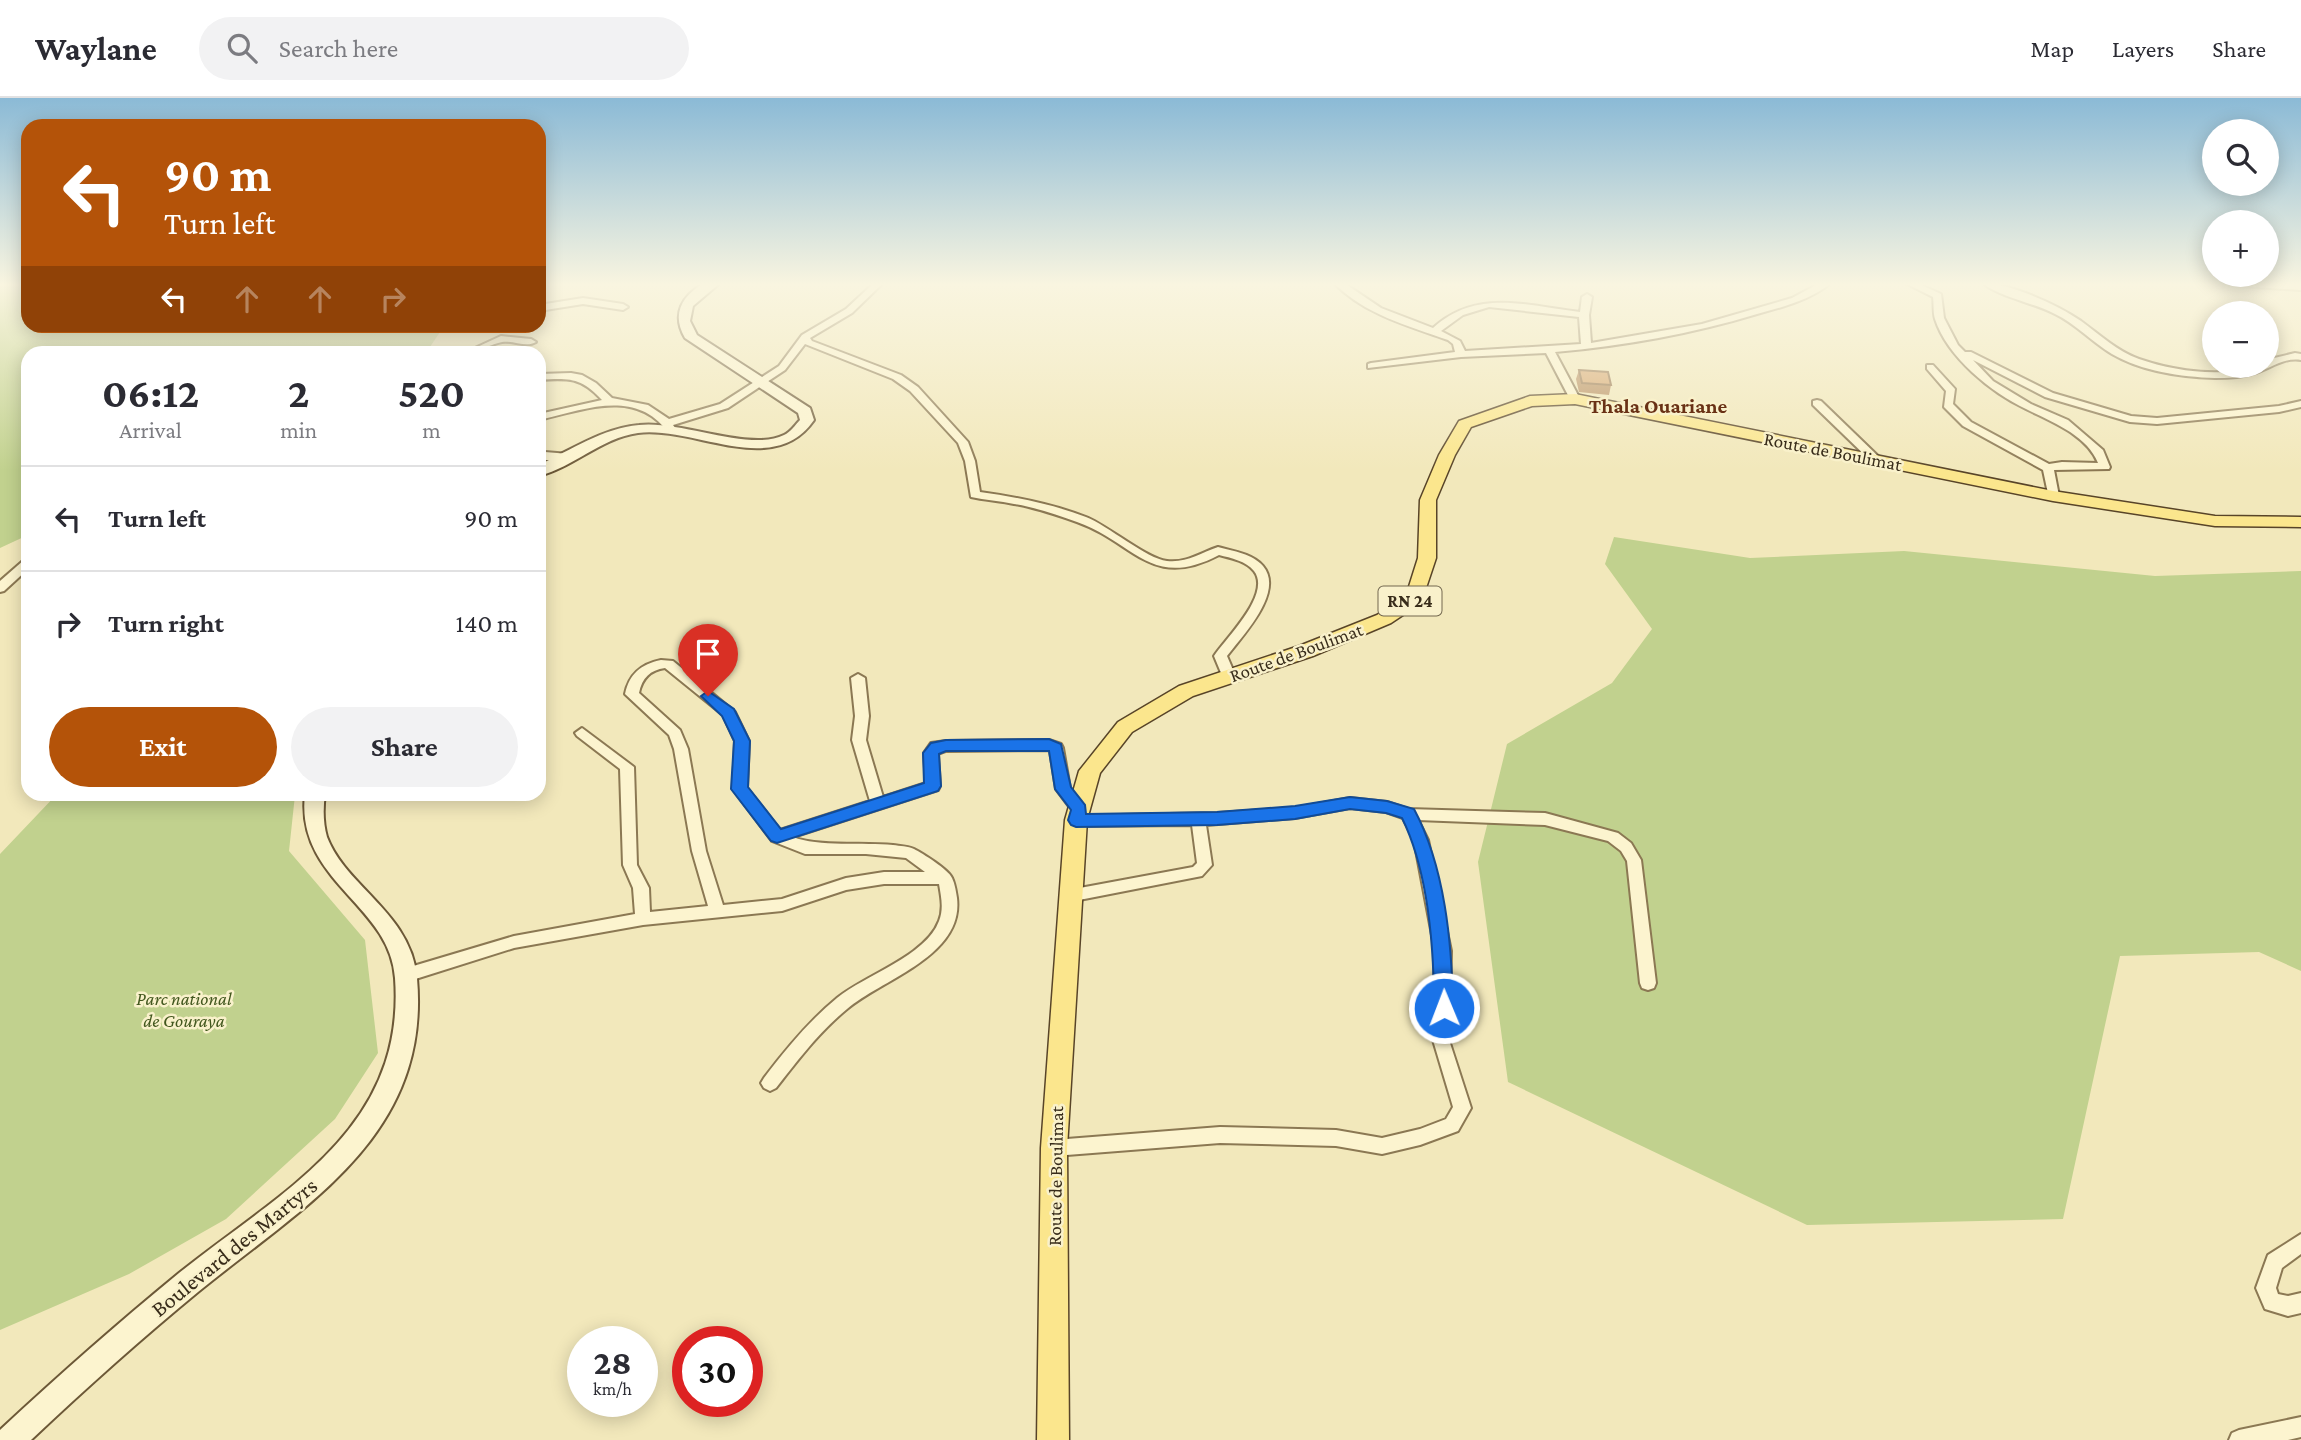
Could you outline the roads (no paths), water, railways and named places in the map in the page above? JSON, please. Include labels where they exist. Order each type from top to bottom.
[{"type":"main road","points":[[546,468],[622,433],[669,426],[728,441],[771,442],[788,438],[807,419],[804,411],[704,346]]},
{"type":"main road","name":"Route de Boulimat","points":[[1053,1440],[1054,1148],[1069,896],[1078,815],[1090,771],[1125,727],[1186,691],[1306,651],[1384,619],[1414,599],[1427,558],[1429,500],[1447,455],[1465,424],[1530,401],[1574,399],[2053,496],[2215,521],[2301,522]]},
{"type":"main road","name":"Boulevard des Martyrs","points":[[10,1440],[105,1352],[195,1278],[290,1208],[356,1144],[388,1094],[402,1052],[405,974],[393,939],[374,910],[319,841],[313,811],[314,801]]},
{"type":"street","points":[[546,415],[609,401],[645,406],[663,415],[669,426],[724,406],[782,368],[799,346]]},
{"type":"street","points":[[816,346],[897,377],[914,389],[963,442],[970,461],[975,495],[1018,501],[1083,520],[1160,564],[1181,565],[1201,560],[1218,551],[1247,558],[1262,570],[1266,582],[1262,596],[1245,627],[1220,656],[1229,677]]},
{"type":"street","points":[[1458,346],[1461,354]]},
{"type":"street","points":[[1371,366],[1461,354],[1591,346]]},
{"type":"street","points":[[1954,346],[2049,395],[2130,419],[2157,421],[2280,409],[2301,404]]},
{"type":"street","points":[[1930,368],[1951,391],[1948,405],[1966,424],[2048,468],[2063,465],[2105,467],[2099,452],[2064,422],[2026,405],[1989,383],[1954,346]]},
{"type":"street","points":[[2106,346],[2121,356],[2147,366],[2202,374]]},
{"type":"street","points":[[1549,350],[1574,399]]},
{"type":"street","points":[[2279,361],[2301,357]]},
{"type":"street","points":[[546,377],[575,376],[591,381],[609,401]]},
{"type":"street","points":[[1817,403],[1876,460]]},
{"type":"street","points":[[546,455],[569,457]]},
{"type":"street","points":[[2048,468],[2053,496]]},
{"type":"street","points":[[0,588],[21,568]]},
{"type":"street","points":[[718,912],[699,851],[681,749],[675,733],[632,694],[633,683],[645,670],[660,664],[668,664],[728,712],[742,741],[740,789],[777,837],[804,848],[866,848],[909,853],[945,878],[951,906],[943,929],[923,952],[855,993],[812,1029],[770,1083]]},
{"type":"street","points":[[858,678],[862,716],[859,740],[878,803]]},
{"type":"street","points":[[582,733],[627,767],[630,865],[641,888],[643,919]]},
{"type":"street","points":[[777,837],[933,786],[931,753],[936,747],[1049,745],[1056,748],[1063,789],[1078,815],[1198,819],[1295,813],[1350,803],[1387,807],[1408,814],[1545,819],[1612,837],[1626,847],[1634,860],[1648,983]]},
{"type":"street","points":[[1054,1148],[1220,1135],[1336,1138],[1381,1146],[1420,1137],[1452,1125],[1462,1108],[1441,1040],[1444,1008],[1443,951],[1421,840],[1408,814]]},
{"type":"street","points":[[1069,896],[1197,872],[1205,865],[1198,819]]},
{"type":"street","points":[[405,974],[514,942],[643,919],[782,905],[846,884],[884,878],[945,878]]},
{"type":"street","points":[[2301,1243],[2275,1262],[2266,1288],[2272,1302],[2288,1306],[2301,1303]]},
{"type":"street","points":[[2239,1440],[2301,1427]]},
{"type":"district","name":"Thala Ouariane","points":[[1658,406]]},
{"type":"park label","name":"Parc national de Gouraya","points":[[184,1009]]}]
